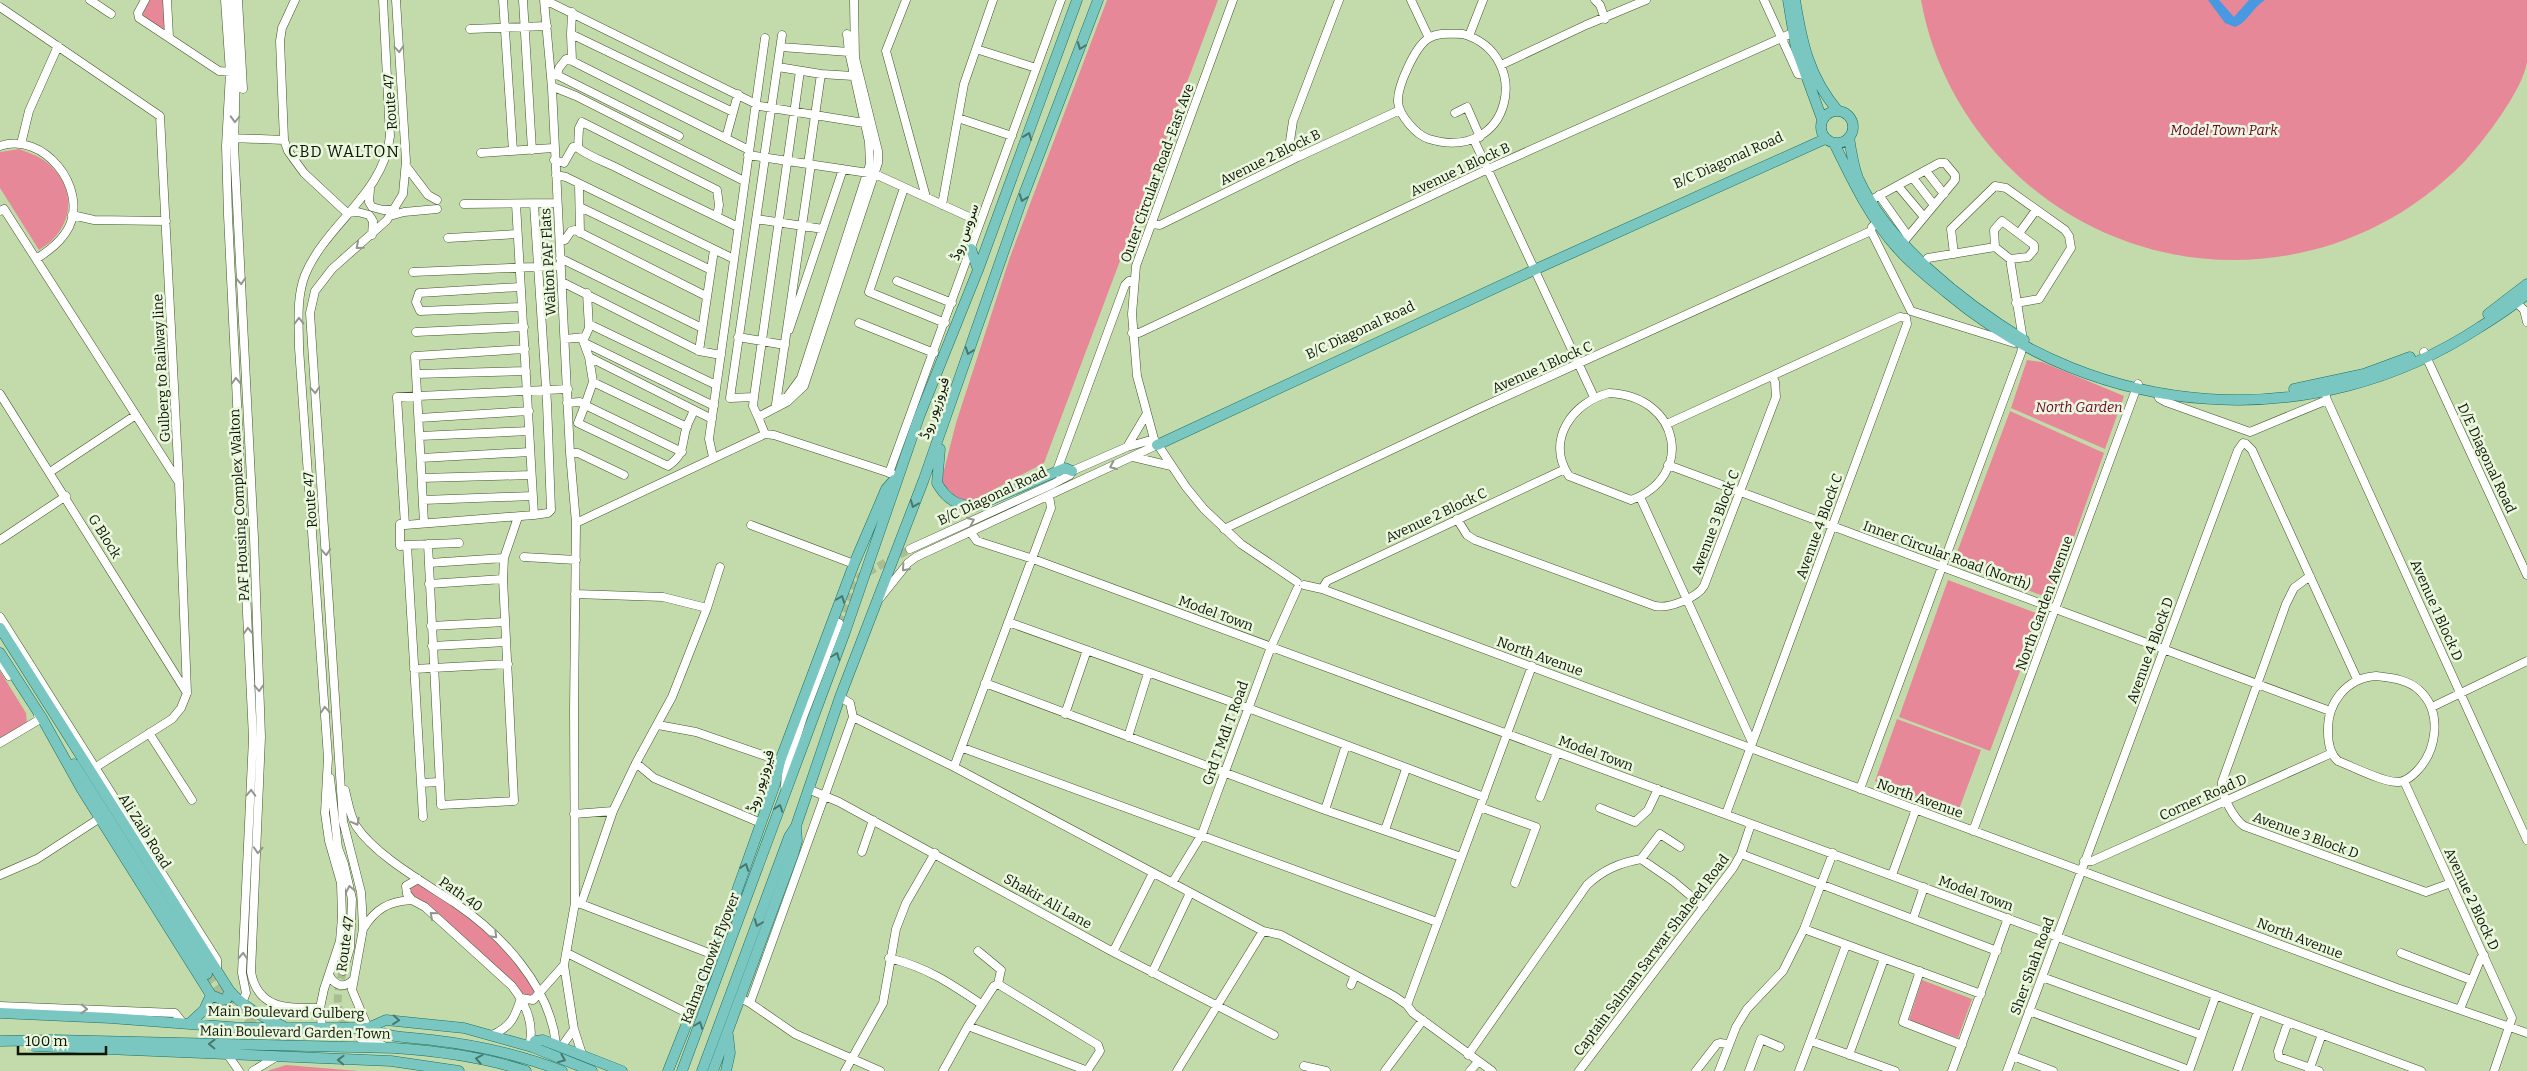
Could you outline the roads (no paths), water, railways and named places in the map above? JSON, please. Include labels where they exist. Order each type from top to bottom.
[{"type":"main road","name":"فیروزپور روڈ","points":[[764,854],[785,791],[845,632],[894,474],[978,270],[1077,0]]},
{"type":"main road","name":"فیروزپور روڈ","points":[[702,1071],[789,837],[796,826],[840,697],[944,421],[1021,202],[1098,0]]},
{"type":"main road","points":[[1788,0],[1805,75],[1822,119],[1827,138],[1856,189],[1874,227],[1903,243]]},
{"type":"main road","points":[[1796,0],[1796,31],[1816,81],[1823,94],[1838,111]]},
{"type":"main road","points":[[1822,119],[1829,112],[1838,111],[1847,114],[1852,122],[1853,130],[1849,137],[1842,142],[1827,138]]},
{"type":"main road","points":[[1849,137],[1859,180],[1875,197],[1903,243],[1921,266],[1984,323],[2075,371],[2158,394],[2218,399],[2325,392],[2367,381],[2462,339],[2520,305],[2527,294]]},
{"type":"main road","name":"B/C Diagonal Road","points":[[1155,442],[1533,267],[1827,138]]},
{"type":"main road","points":[[971,249],[978,270]]},
{"type":"main road","points":[[2520,305],[2527,284]]},
{"type":"main road","points":[[2138,387],[2219,393],[2286,390],[2325,392]]},
{"type":"main road","points":[[944,421],[937,464],[937,483],[954,503],[964,507],[976,506],[1065,468],[1072,471]]},
{"type":"main road","name":"فیروزپور روڈ","points":[[679,1044],[714,955],[776,784],[780,761],[854,564],[886,488],[894,474]]},
{"type":"main road","name":"Ali Zaib Road","points":[[0,628],[212,972],[242,1003],[286,1028]]},
{"type":"main road","points":[[0,653],[212,972]]},
{"type":"main road","points":[[42,718],[100,818],[211,995],[223,1000],[227,998],[229,990]]},
{"type":"main road","name":"فیروزپور روڈ","points":[[726,1071],[730,1053],[728,1034],[793,855],[797,841],[796,826]]},
{"type":"main road","name":"Kalma Chowk Flyover","points":[[682,1071],[764,854]]},
{"type":"main road","points":[[186,1023],[204,1010],[211,995]]},
{"type":"main road","name":"Main Boulevard Gulberg","points":[[0,1013],[286,1028],[368,1028],[386,1020],[435,1023],[492,1035],[531,1046],[587,1070]]},
{"type":"main road","name":"Main Boulevard Garden Town","points":[[368,1028],[383,1035],[432,1040],[533,1060],[562,1071]]},
{"type":"main road","points":[[713,1071],[728,1034]]},
{"type":"main road","points":[[291,1039],[350,1046]]},
{"type":"main road","name":"Main Boulevard Garden Town","points":[[0,1042],[55,1040],[394,1048],[436,1051],[500,1063],[526,1071]]},
{"type":"main road","points":[[531,1046],[538,1040],[559,1045],[622,1071]]},
{"type":"main road","points":[[0,1042],[52,1048],[391,1061],[459,1071]]},
{"type":"main road","points":[[671,1071],[679,1044]]},
{"type":"main road","points":[[664,1071],[679,1044]]},
{"type":"street","points":[[90,0],[111,14]]},
{"type":"street","points":[[145,0],[137,15],[139,18],[219,71],[236,73]]},
{"type":"street","points":[[167,0],[169,37]]},
{"type":"street","name":"PAF Housing Complex Walton","points":[[225,0],[236,73]]},
{"type":"street","name":"PAF Housing Complex Walton","points":[[233,0],[236,73],[230,138],[228,215],[253,738],[242,973],[246,993],[242,1003]]},
{"type":"street","points":[[238,0],[236,73],[243,89]]},
{"type":"street","points":[[295,0],[282,28],[280,41],[284,140],[294,162],[347,213],[358,212],[369,215],[373,221],[372,235]]},
{"type":"street","name":"Route 47","points":[[320,1008],[340,942],[342,918],[341,883],[329,841],[325,813],[328,758],[299,348],[299,312],[302,285],[316,252],[370,188],[381,170],[388,153],[390,136],[384,0]]},
{"type":"street","name":"Route 47","points":[[368,1028],[353,996],[353,980],[363,929],[361,892],[344,830],[310,313],[315,291],[332,269],[372,235],[390,216],[403,194],[406,166],[396,0]]},
{"type":"street","points":[[503,0],[513,151]]},
{"type":"street","points":[[523,0],[532,150]]},
{"type":"street","points":[[544,0],[756,103],[772,109],[793,113],[864,123]]},
{"type":"street","name":"Walton PAF Flats","points":[[544,0],[554,76],[552,88],[553,148],[560,240],[570,453],[576,523],[574,814],[578,903]]},
{"type":"street","points":[[758,417],[777,404],[794,397],[804,386],[878,151],[855,58],[854,0]]},
{"type":"street","points":[[906,0],[886,51],[926,197]]},
{"type":"street","points":[[942,205],[964,84],[993,0]]},
{"type":"street","name":"سروس روڈ","points":[[894,474],[980,222],[1061,0]]},
{"type":"street","name":"Outer Circular Road-East Ave","points":[[1233,0],[1138,260],[1134,280],[1132,333],[1137,376],[1146,415],[1155,442],[1204,508],[1224,529],[1253,554],[1299,585]]},
{"type":"street","points":[[1298,157],[1290,141],[1293,121],[1339,0]]},
{"type":"street","points":[[1411,0],[1429,38]]},
{"type":"street","points":[[1469,36],[1483,0]]},
{"type":"street","points":[[1595,0],[1600,5],[1605,19]]},
{"type":"street","points":[[1501,66],[1586,25],[1605,19],[1646,0]]},
{"type":"street","points":[[1764,0],[1798,74],[1805,75]]},
{"type":"street","name":"Gulberg to Railway line","points":[[0,7],[160,116],[180,483],[187,693],[181,708],[172,719],[96,767]]},
{"type":"street","points":[[572,12],[572,61]]},
{"type":"street","points":[[470,29],[547,26]]},
{"type":"street","name":"Avenue 1 Block B","points":[[1132,333],[1139,333],[1488,169],[1796,31]]},
{"type":"street","points":[[572,34],[732,112]]},
{"type":"street","points":[[847,34],[853,76],[871,156],[871,174]]},
{"type":"street","points":[[1450,34],[1469,36],[1488,51],[1501,66],[1507,88],[1505,99],[1492,126],[1477,138],[1449,142],[1428,139],[1416,131],[1400,110],[1398,96],[1416,51],[1429,38],[1450,34]]},
{"type":"street","points":[[754,397],[730,398],[782,36]]},
{"type":"street","points":[[713,457],[709,447],[716,385],[765,38]]},
{"type":"street","points":[[20,144],[29,111],[58,46]]},
{"type":"street","points":[[781,47],[849,52]]},
{"type":"street","points":[[976,48],[1036,68]]},
{"type":"street","points":[[679,136],[554,76],[563,61],[566,59],[572,61],[726,138],[749,152],[765,154],[787,161],[871,174],[980,222]]},
{"type":"street","points":[[778,67],[821,74],[853,76]]},
{"type":"street","points":[[765,434],[754,406],[754,397],[800,71]]},
{"type":"street","points":[[777,404],[821,74]]},
{"type":"street","points":[[552,88],[576,96],[744,181]]},
{"type":"street","points":[[726,138],[738,94]]},
{"type":"street","points":[[1456,113],[1467,107],[1488,169],[1594,397]]},
{"type":"street","name":"Avenue 2 Block B","points":[[1152,224],[1160,225],[1298,157],[1400,110]]},
{"type":"street","points":[[958,118],[1012,136]]},
{"type":"street","points":[[578,148],[579,128],[582,122],[717,190],[719,205],[717,217]]},
{"type":"street","points":[[230,138],[284,140]]},
{"type":"street","name":"PAF Housing Complex Walton","points":[[230,138],[254,538],[261,737],[251,972],[257,992],[270,1002],[285,1007],[320,1008]]},
{"type":"street","points":[[0,146],[20,144],[42,151],[59,167],[69,184],[72,215],[69,227],[60,239],[36,259]]},
{"type":"street","points":[[554,160],[564,163],[573,147],[578,148],[738,227]]},
{"type":"street","points":[[481,153],[553,148]]},
{"type":"street","points":[[1875,197],[1942,162],[1949,166],[1956,179],[1903,243]]},
{"type":"street","points":[[406,166],[428,194],[437,200]]},
{"type":"street","points":[[787,329],[792,327],[843,169]]},
{"type":"street","points":[[1926,171],[1944,194]]},
{"type":"street","points":[[556,175],[566,177],[734,259]]},
{"type":"street","points":[[1913,178],[1934,205]]},
{"type":"street","points":[[579,184],[580,233]]},
{"type":"street","points":[[1898,186],[1924,217]]},
{"type":"street","points":[[370,188],[368,198],[372,208],[383,210],[395,209]]},
{"type":"street","points":[[904,188],[869,292],[945,323]]},
{"type":"street","points":[[1954,254],[1951,230],[1992,188],[2006,188],[2065,230],[2070,236],[2071,248],[2039,299],[2016,303]]},
{"type":"street","points":[[464,204],[534,204],[557,202]]},
{"type":"street","points":[[516,204],[534,515]]},
{"type":"street","points":[[459,543],[400,546],[400,524],[534,515],[548,513],[552,505],[534,204]]},
{"type":"street","points":[[580,207],[711,270]]},
{"type":"street","points":[[1,208],[36,259],[180,483]]},
{"type":"street","points":[[390,216],[404,212],[437,209]]},
{"type":"street","points":[[2020,232],[2036,210]]},
{"type":"street","points":[[72,215],[94,220],[166,221]]},
{"type":"street","points":[[756,218],[823,229]]},
{"type":"street","points":[[1860,789],[2023,343],[2010,259],[1995,247],[1994,232],[2000,222],[2005,221],[2033,243],[2034,250],[2028,257],[2010,259]]},
{"type":"street","points":[[1874,227],[1911,311]]},
{"type":"street","name":"Avenue 1 Block C","points":[[1224,529],[1874,227]]},
{"type":"street","points":[[560,240],[565,240],[573,230],[706,296]]},
{"type":"street","points":[[448,238],[517,234]]},
{"type":"street","points":[[1921,266],[1928,258],[1995,247]]},
{"type":"street","points":[[700,350],[706,296],[714,250]]},
{"type":"street","points":[[413,272],[538,266],[560,262],[702,328]]},
{"type":"street","points":[[1056,472],[1125,285],[1129,280],[1134,280]]},
{"type":"street","points":[[897,281],[952,303]]},
{"type":"street","points":[[562,282],[700,350],[721,355]]},
{"type":"street","points":[[520,288],[419,293],[416,302],[420,311],[522,308]]},
{"type":"street","points":[[587,294],[589,328],[583,341],[589,357],[592,382],[578,422],[668,466],[678,459],[682,452],[686,428],[694,410]]},
{"type":"street","points":[[2520,305],[2527,322]]},
{"type":"street","points":[[1667,424],[1900,317],[1906,318],[1911,311]]},
{"type":"street","points":[[1911,311],[2023,343]]},
{"type":"street","name":"Avenue 4 Block C","points":[[1726,814],[1907,324],[1906,318]]},
{"type":"street","points":[[859,323],[934,353]]},
{"type":"street","points":[[589,324],[716,385]]},
{"type":"street","points":[[416,332],[524,328]]},
{"type":"street","points":[[738,337],[785,345]]},
{"type":"street","points":[[565,339],[583,341],[714,406]]},
{"type":"street","points":[[424,523],[415,357],[417,355],[525,349]]},
{"type":"street","name":"D/E Diagonal Road","points":[[2426,354],[2527,574]]},
{"type":"street","points":[[589,357],[712,419]]},
{"type":"street","points":[[416,374],[526,371]]},
{"type":"street","name":"Avenue 3 Block C","points":[[1457,519],[1467,535],[1475,540],[1655,606],[1668,606],[1685,599],[1699,592],[1704,586],[1776,397],[1775,382],[1772,376]]},
{"type":"street","points":[[592,382],[686,428]]},
{"type":"street","name":"North Garden Avenue","points":[[1973,831],[2138,387]]},
{"type":"street","points":[[405,525],[397,397],[568,389]]},
{"type":"street","points":[[2158,394],[2159,398],[2166,402],[2248,432],[2259,430],[2325,392]]},
{"type":"street","name":"Avenue 1 Block D","points":[[2325,392],[2527,840]]},
{"type":"street","points":[[1608,393],[1631,396],[1643,400],[1657,410],[1667,424],[1671,442],[1668,466],[1656,485],[1640,497],[1631,500],[1625,499],[1572,477],[1565,469],[1561,450],[1564,428],[1576,410],[1594,397],[1608,393]]},
{"type":"street","name":"G Block","points":[[0,394],[66,496],[187,693]]},
{"type":"street","points":[[567,403],[580,402],[682,452]]},
{"type":"street","points":[[419,418],[529,411]]},
{"type":"street","points":[[50,472],[136,415]]},
{"type":"street","points":[[1127,447],[1146,415]]},
{"type":"street","points":[[420,436],[530,431]]},
{"type":"street","points":[[2248,432],[2246,444],[2252,450],[2358,679]]},
{"type":"street","points":[[576,523],[765,434],[774,435],[894,474]]},
{"type":"street","points":[[875,603],[912,560],[1133,457],[1155,442]]},
{"type":"street","name":"B/C Diagonal Road","points":[[910,549],[1053,484],[1070,475],[1072,471],[1127,447],[1155,442]]},
{"type":"street","name":"Avenue 4 Block D","points":[[2082,865],[2238,450],[2243,443],[2246,444]]},
{"type":"street","points":[[421,458],[530,452]]},
{"type":"street","points":[[570,453],[578,453],[624,475]]},
{"type":"street","points":[[1133,457],[1171,466]]},
{"type":"street","name":"Inner Circular Road (North)","points":[[1668,466],[2330,711]]},
{"type":"street","name":"Avenue 2 Block C","points":[[1322,589],[1327,581],[1565,469]]},
{"type":"street","points":[[422,478],[531,475]]},
{"type":"street","points":[[0,540],[66,496]]},
{"type":"street","points":[[423,500],[532,496]]},
{"type":"street","points":[[954,767],[963,748],[985,683],[1052,505],[1049,496]]},
{"type":"street","points":[[1640,497],[1752,745]]},
{"type":"street","points":[[428,544],[441,804],[514,800],[503,579],[504,558],[518,517]]},
{"type":"street","points":[[751,525],[854,564]]},
{"type":"street","name":"Model Town","points":[[971,533],[977,541],[1033,559],[2422,1071]]},
{"type":"street","points":[[407,546],[423,816]]},
{"type":"street","points":[[524,556],[576,560]]},
{"type":"street","points":[[428,563],[504,558]]},
{"type":"street","points":[[521,998],[533,1000],[539,991],[551,982],[564,964],[578,903],[613,811],[636,762],[672,697],[707,608],[720,566]]},
{"type":"street","name":"Avenue 3 Block D","points":[[2310,576],[2298,583],[2290,596],[2256,684],[2222,782],[2222,790],[2241,824],[2253,829],[2426,892],[2451,883]]},
{"type":"street","points":[[429,584],[503,579]]},
{"type":"street","name":"North Avenue","points":[[1299,585],[1322,589],[1752,745],[1860,789],[1973,831],[2082,865],[2527,1033]]},
{"type":"street","name":"Grd T Mdl T Road","points":[[1172,883],[1202,834],[1271,647],[1299,585]]},
{"type":"street","points":[[575,594],[663,597],[707,608]]},
{"type":"street","points":[[0,617],[217,960],[212,972]]},
{"type":"street","points":[[431,626],[505,622]]},
{"type":"street","points":[[1008,622],[1248,708],[1484,797]]},
{"type":"street","points":[[785,791],[786,770],[839,623]]},
{"type":"street","points":[[432,646],[506,642]]},
{"type":"street","points":[[1065,714],[1087,650]]},
{"type":"street","points":[[2432,707],[2527,661]]},
{"type":"street","points":[[0,662],[29,707],[42,718],[0,743]]},
{"type":"street","points":[[414,669],[508,664]]},
{"type":"street","points":[[1406,1005],[1532,666]]},
{"type":"street","points":[[1128,737],[1148,673]]},
{"type":"street","points":[[2376,676],[2404,681],[2419,690],[2432,707],[2434,737],[2428,757],[2404,781],[2387,780],[2338,761],[2332,752],[2328,739],[2330,711],[2339,695],[2358,679],[2376,676]]},
{"type":"street","points":[[985,683],[1224,773],[1462,857]]},
{"type":"street","points":[[750,1003],[823,794],[853,717],[850,703],[840,697]]},
{"type":"street","points":[[776,784],[804,717]]},
{"type":"street","points":[[853,717],[954,767],[1263,931],[1281,935],[1355,975],[1406,1005],[1468,1056],[1492,1071]]},
{"type":"street","points":[[658,725],[696,732],[780,761]]},
{"type":"street","points":[[149,733],[192,800]]},
{"type":"street","points":[[1326,810],[1346,745]]},
{"type":"street","points":[[963,748],[1202,834],[1437,922]]},
{"type":"street","name":"Corner Road D","points":[[2082,865],[2332,752]]},
{"type":"street","points":[[1540,797],[1557,753]]},
{"type":"street","points":[[328,758],[336,841],[352,900],[350,948],[343,971]]},
{"type":"street","points":[[636,762],[654,778],[761,823]]},
{"type":"street","points":[[1385,830],[1406,769]]},
{"type":"street","name":"Path 40","points":[[341,776],[356,826],[370,842],[488,929],[515,958],[539,991],[550,1016],[559,1045]]},
{"type":"street","name":"Avenue 2 Block D","points":[[2404,781],[2512,1018],[2510,1028]]},
{"type":"street","points":[[421,783],[440,782]]},
{"type":"street","points":[[1600,808],[1635,822],[1648,810],[1658,789]]},
{"type":"street","name":"Shakir Ali Lane","points":[[808,790],[823,794],[873,820],[1152,973],[1274,1035]]},
{"type":"street","points":[[1480,807],[1536,827],[1515,883]]},
{"type":"street","points":[[1892,875],[1916,809]]},
{"type":"street","points":[[574,814],[613,811]]},
{"type":"street","points":[[0,875],[37,859],[100,818]]},
{"type":"street","points":[[862,852],[873,820]]},
{"type":"street","name":"Captain Salman Sarwar Shaheed Road","points":[[1579,1071],[1704,907],[1741,854],[1751,824]]},
{"type":"street","points":[[1468,1056],[1587,885],[1600,873],[1612,867],[1641,859],[1660,834],[1680,847]]},
{"type":"street","points":[[845,1071],[883,1004],[889,958],[896,929],[906,903],[935,853]]},
{"type":"street","points":[[1719,1071],[1736,1026],[1747,1009],[1768,990],[1787,966],[1804,930],[1833,853]]},
{"type":"street","points":[[1741,854],[1820,886],[1997,951]]},
{"type":"street","points":[[1641,859],[1673,881],[1704,907]]},
{"type":"street","name":"Sher Shah Road","points":[[2007,1071],[2082,865]]},
{"type":"street","points":[[1113,952],[1153,873]]},
{"type":"street","points":[[418,879],[410,882],[405,889],[412,900],[490,964],[521,998],[532,1028],[531,1046]]},
{"type":"street","points":[[1913,919],[1924,887]]},
{"type":"street","points":[[1152,973],[1190,893]]},
{"type":"street","points":[[363,929],[369,919],[386,905],[412,900]]},
{"type":"street","points":[[578,903],[714,955]]},
{"type":"street","points":[[1952,1071],[2008,918]]},
{"type":"street","points":[[1804,930],[1981,994]]},
{"type":"street","points":[[1177,1071],[1263,931]]},
{"type":"street","points":[[1799,1071],[1846,945]]},
{"type":"street","points":[[943,1071],[981,1004],[994,986],[998,984],[1000,966],[978,951]]},
{"type":"street","points":[[567,952],[691,1016]]},
{"type":"street","points":[[2401,954],[2471,980]]},
{"type":"street","points":[[2460,1009],[2480,958],[2484,955]]},
{"type":"street","points":[[889,958],[912,964],[935,974],[981,1004]]},
{"type":"street","points":[[1849,1054],[1884,959]]},
{"type":"street","points":[[564,964],[574,1029],[582,1054]]},
{"type":"street","points":[[1920,971],[1903,1022],[1962,1045]]},
{"type":"street","points":[[329,975],[335,984],[340,986],[348,985],[353,980]]},
{"type":"street","points":[[1351,985],[1355,975]]},
{"type":"street","points":[[2042,977],[2201,1035]]},
{"type":"street","points":[[968,1026],[1087,1071],[1100,1051],[1098,1045],[998,984]]},
{"type":"street","points":[[2029,1011],[2189,1070],[2216,995]]},
{"type":"street","points":[[492,1035],[509,1024],[515,1017],[521,998]]},
{"type":"street","points":[[740,998],[795,1034],[880,1071]]},
{"type":"street","points":[[0,1006],[175,1013],[186,1023]]},
{"type":"street","points":[[320,1008],[322,1028]]},
{"type":"street","points":[[2237,1071],[2258,1010]]},
{"type":"street","points":[[1385,1071],[1423,1020]]},
{"type":"street","points":[[2288,1022],[2278,1051],[2279,1057],[2310,1070],[2319,1071]]},
{"type":"street","points":[[2494,1071],[2510,1028]]},
{"type":"street","points":[[559,1045],[574,1029]]},
{"type":"street","points":[[2310,1070],[2322,1034]]},
{"type":"street","points":[[361,1039],[394,1048]]},
{"type":"street","points":[[1749,1071],[1761,1039],[1780,1047]]},
{"type":"street","points":[[1811,1041],[1895,1071]]},
{"type":"street","points":[[1696,1071],[1717,1044],[1720,1042],[1728,1044]]},
{"type":"street","points":[[228,1054],[238,1071]]},
{"type":"street","points":[[253,1071],[278,1056]]},
{"type":"street","points":[[2013,1056],[2053,1071]]},
{"type":"street","points":[[1470,1071],[1478,1062]]},
{"type":"street","points":[[1304,1066],[1326,1071]]},
{"type":"water","points":[[2208,0],[2219,0],[2234,17],[2249,0],[2265,0],[2240,25],[2235,27],[2225,23]]},
{"type":"tunnel","points":[[839,623],[855,584],[861,576],[910,549]]},
{"type":"tunnel","points":[[343,971],[338,991],[338,1009],[345,1025],[361,1039]]},
{"type":"tunnel","points":[[207,974],[233,1008],[242,1016],[263,1029],[291,1039]]},
{"type":"district","name":"CBD WALTON","points":[[344,151]]},
{"type":"park label","name":"Model Town Park","points":[[2224,130]]},
{"type":"park label","name":"North Garden","points":[[2079,407]]}]
